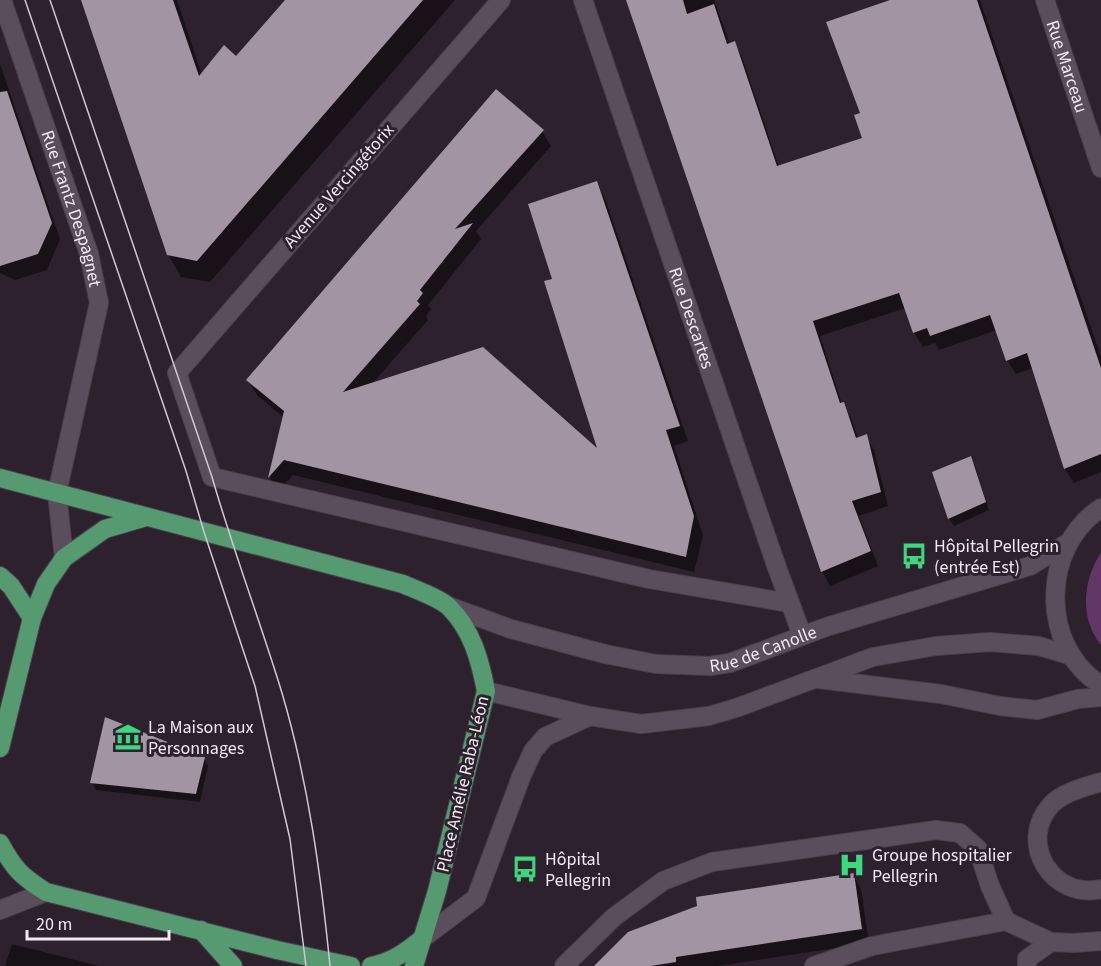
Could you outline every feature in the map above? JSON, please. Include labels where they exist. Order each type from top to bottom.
[{"type":"main road","name":"Place Amélie Raba-Léon","points":[[0,478],[404,584],[448,606],[471,637],[481,661],[486,691],[437,891],[414,966]]},
{"type":"main road","points":[[0,748],[32,618],[46,584],[64,558],[105,530],[146,517]]},
{"type":"main road","points":[[0,576],[11,586],[32,618]]},
{"type":"main road","points":[[0,843],[22,877],[46,892],[277,950],[351,966]]},
{"type":"main road","points":[[201,930],[233,966]]},
{"type":"main road","points":[[371,966],[387,963],[406,952],[423,938]]},
{"type":"street","name":"Rue Frantz Despagnet","points":[[2,0],[89,254],[99,303],[57,493],[64,558]]},
{"type":"street","name":"Avenue Vercingétorix","points":[[501,0],[177,373],[212,477],[508,546]]},
{"type":"street","name":"Rue Descartes","points":[[583,0],[789,603],[802,635]]},
{"type":"street","name":"Rue Marceau","points":[[1045,0],[1101,168]]},
{"type":"street","points":[[1101,508],[1090,515],[1068,543],[1057,571],[1054,600],[1059,630],[1072,656],[1092,679],[1101,685]]},
{"type":"street","name":"Rue de Canolle","points":[[448,606],[511,628],[605,654],[656,664],[688,666],[730,663],[802,635],[1030,566],[1068,543]]},
{"type":"street","name":"Rue de Canolle","points":[[508,546],[649,579],[789,603]]},
{"type":"street","points":[[486,691],[590,716],[641,724],[709,716],[873,657],[936,646],[990,642],[1039,646],[1072,656]]},
{"type":"street","points":[[814,678],[941,694],[1000,706],[1037,710],[1078,699],[1101,697]]},
{"type":"street","points":[[423,938],[476,898],[521,777],[533,752],[545,737],[590,716]]},
{"type":"street","points":[[1101,782],[1066,795],[1052,804],[1040,822],[1038,836],[1043,863],[1058,880],[1079,890],[1101,887]]},
{"type":"street","points":[[1101,792],[1078,793],[1060,800],[1048,813],[1043,823],[1041,836],[1046,861],[1059,878],[1080,888],[1101,887]]},
{"type":"street","points":[[564,966],[614,917],[663,881],[712,862],[936,830],[960,833],[978,849],[990,886],[1006,921]]},
{"type":"street","points":[[0,910],[46,892]]},
{"type":"street","points":[[814,966],[872,946],[1006,921],[1051,942],[1101,941]]},
{"type":"street","points":[[1027,966],[1028,959],[1051,942]]},
{"type":"shaded area","points":[[1101,553],[1101,645],[1089,623],[1086,599],[1090,575]]},
{"type":"building","points":[[81,0],[173,0],[199,76],[224,45],[236,56],[285,0],[423,0],[197,261],[167,255]]},
{"type":"building","points":[[626,0],[683,0],[687,14],[714,4],[727,44],[735,41],[777,166],[862,138],[854,115],[860,113],[826,22],[890,0],[977,0],[1101,368],[1101,454],[1064,469],[1027,353],[1006,361],[990,315],[930,336],[927,328],[913,333],[899,293],[813,321],[840,403],[844,402],[856,438],[867,434],[881,492],[852,501],[871,551],[821,572]]},
{"type":"building","points":[[496,89],[544,130],[455,229],[473,223],[420,290],[423,293],[417,301],[420,304],[343,392],[483,347],[597,448],[544,281],[552,279],[528,204],[597,181],[680,426],[666,430],[694,516],[686,557],[284,460],[268,478],[284,411],[246,380]]},
{"type":"building","points":[[7,91],[52,223],[38,254],[0,266],[0,92]]},
{"type":"building","points":[[971,456],[986,502],[948,519],[932,472]]},
{"type":"building","name":"La Maison aux Personnages","points":[[105,717],[205,757],[196,794],[90,783]]},
{"type":"building","points":[[854,873],[862,929],[676,957],[676,962],[651,966],[594,966],[628,932],[697,906],[696,897]]},
{"type":"tram line","points":[[25,0],[186,471],[255,686],[290,839],[306,966]]},
{"type":"tram line","points":[[50,0],[212,477],[282,693],[299,760],[312,828],[330,966]]},
{"type":"place","name":"Hôpital Pellegrin (entrée Est)","points":[[914,556]]},
{"type":"place","name":"La Maison aux Personnages","points":[[128,737]]},
{"type":"place","name":"Groupe hospitalier Pellegrin","points":[[852,865]]},
{"type":"place","name":"Hôpital Pellegrin","points":[[525,869]]}]
